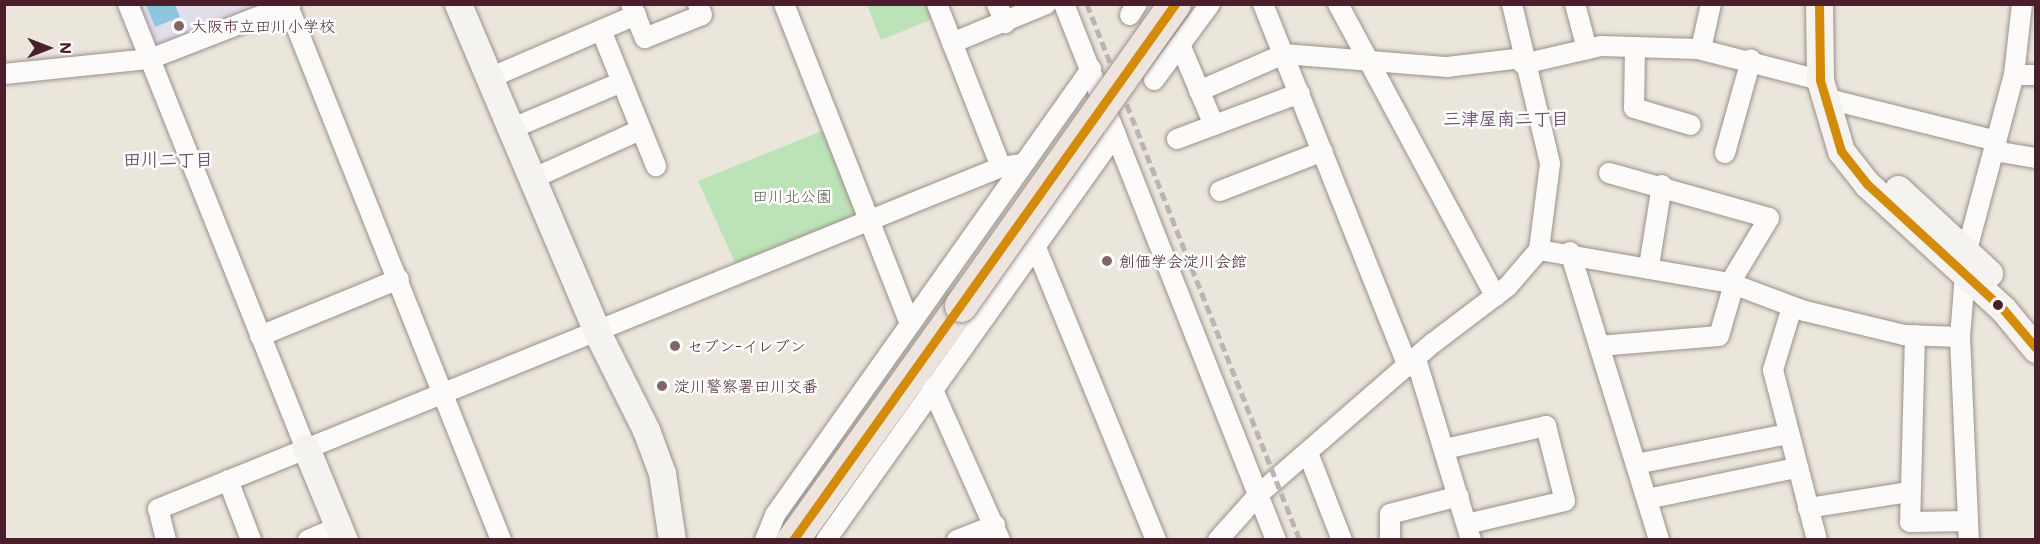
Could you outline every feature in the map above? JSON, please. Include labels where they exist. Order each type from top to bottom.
[{"type":"main road","points":[[793,540],[1175,4]]},
{"type":"street","points":[[128,4],[260,336],[342,533],[308,540]]},
{"type":"street","points":[[458,4],[492,77],[597,332],[646,430],[662,473],[672,540]]},
{"type":"street","points":[[492,77],[601,30],[634,10],[645,38],[702,15],[698,4]]},
{"type":"street","points":[[784,4],[910,324]]},
{"type":"street","points":[[937,4],[1001,167]]},
{"type":"street","points":[[997,4],[1005,23]]},
{"type":"street","points":[[952,43],[1005,23],[1046,4]]},
{"type":"street","points":[[1064,4],[1276,540]]},
{"type":"street","points":[[1154,80],[1210,4]]},
{"type":"street","points":[[1263,4],[1412,363],[1445,449],[1469,532],[1565,501],[1546,426],[1445,449]]},
{"type":"street","points":[[1338,4],[1495,296]]},
{"type":"street","points":[[1218,540],[1259,494],[1412,363],[1524,272],[1539,250],[1550,165],[1523,61],[1512,4]]},
{"type":"street","points":[[1575,4],[1587,49]]},
{"type":"street","points":[[1701,49],[1711,4]]},
{"type":"street","points":[[1819,4],[1828,94],[1841,151],[1853,168],[1965,265],[2034,337]]},
{"type":"street","points":[[1828,94],[1835,4]]},
{"type":"street","points":[[1915,336],[1908,492],[1910,522],[1968,530],[1960,337],[1965,265],[2014,75],[2022,4]]},
{"type":"street","points":[[4,74],[150,60],[289,5],[501,540]]},
{"type":"street","points":[[601,30],[656,166]]},
{"type":"street","points":[[1181,46],[1214,126]]},
{"type":"street","points":[[1199,91],[1284,54],[1447,67],[1523,61],[1587,49],[1635,47],[1701,49],[1751,60],[1828,94],[2036,158]]},
{"type":"street","points":[[1635,47],[1634,108],[1691,125]]},
{"type":"street","points":[[1725,153],[1751,60]]},
{"type":"street","points":[[765,540],[775,515],[1090,69]]},
{"type":"street","points":[[2014,75],[2036,75]]},
{"type":"street","points":[[513,128],[622,82]]},
{"type":"street","points":[[1177,139],[1300,93]]},
{"type":"street","points":[[534,178],[640,130]]},
{"type":"street","points":[[833,536],[932,388],[1116,134]]},
{"type":"street","points":[[1220,191],[1323,151]]},
{"type":"street","points":[[166,540],[158,509],[306,447],[443,397],[597,332],[871,223],[1001,167],[1023,164]]},
{"type":"street","points":[[1599,346],[1719,336],[1732,284],[1769,218],[1662,185],[1610,173]]},
{"type":"street","points":[[1649,266],[1662,185]]},
{"type":"street","points":[[1035,245],[1155,539]]},
{"type":"street","points":[[1539,250],[1570,252],[1732,284],[1792,307],[1915,336],[1960,337]]},
{"type":"street","points":[[1570,252],[1659,540]]},
{"type":"street","points":[[260,336],[399,279]]},
{"type":"street","points":[[1792,307],[1773,370],[1787,434],[1817,540]]},
{"type":"street","points":[[932,388],[997,532],[957,540]]},
{"type":"street","points":[[1636,464],[1787,434]]},
{"type":"street","points":[[1308,453],[1342,540]]},
{"type":"street","points":[[1647,500],[1796,468]]},
{"type":"street","points":[[228,480],[251,540]]},
{"type":"street","points":[[1808,508],[1908,492]]},
{"type":"street","points":[[1390,540],[1390,514],[1459,496]]},
{"type":"shaded area","name":"大阪市立田川小学校","points":[[137,5],[263,5],[158,49]]},
{"type":"green space","points":[[867,5],[929,5],[935,18],[881,40]]},
{"type":"green space","name":"田川北公園","points":[[824,130],[858,213],[855,223],[738,269],[698,181]]},
{"type":"water","points":[[146,5],[175,5],[180,17],[155,27]]},
{"type":"railway","points":[[1087,4],[1300,540]]},
{"type":"transit line","points":[[793,540],[1175,4]]},
{"type":"transit line","points":[[1819,4],[1820,80],[1841,151],[1867,184],[2003,309],[2036,348]]},
{"type":"place","name":"大阪市立田川小学校","points":[[179,26]]},
{"type":"place","name":"創価学会淀川会館","points":[[1107,261]]},
{"type":"place","name":"セブン-イレブン","points":[[675,346]]},
{"type":"place","name":"淀川警察署田川交番","points":[[662,386]]},
{"type":"district","name":"三津屋南二丁目","points":[[1506,118]]},
{"type":"district","name":"田川二丁目","points":[[168,159]]}]
